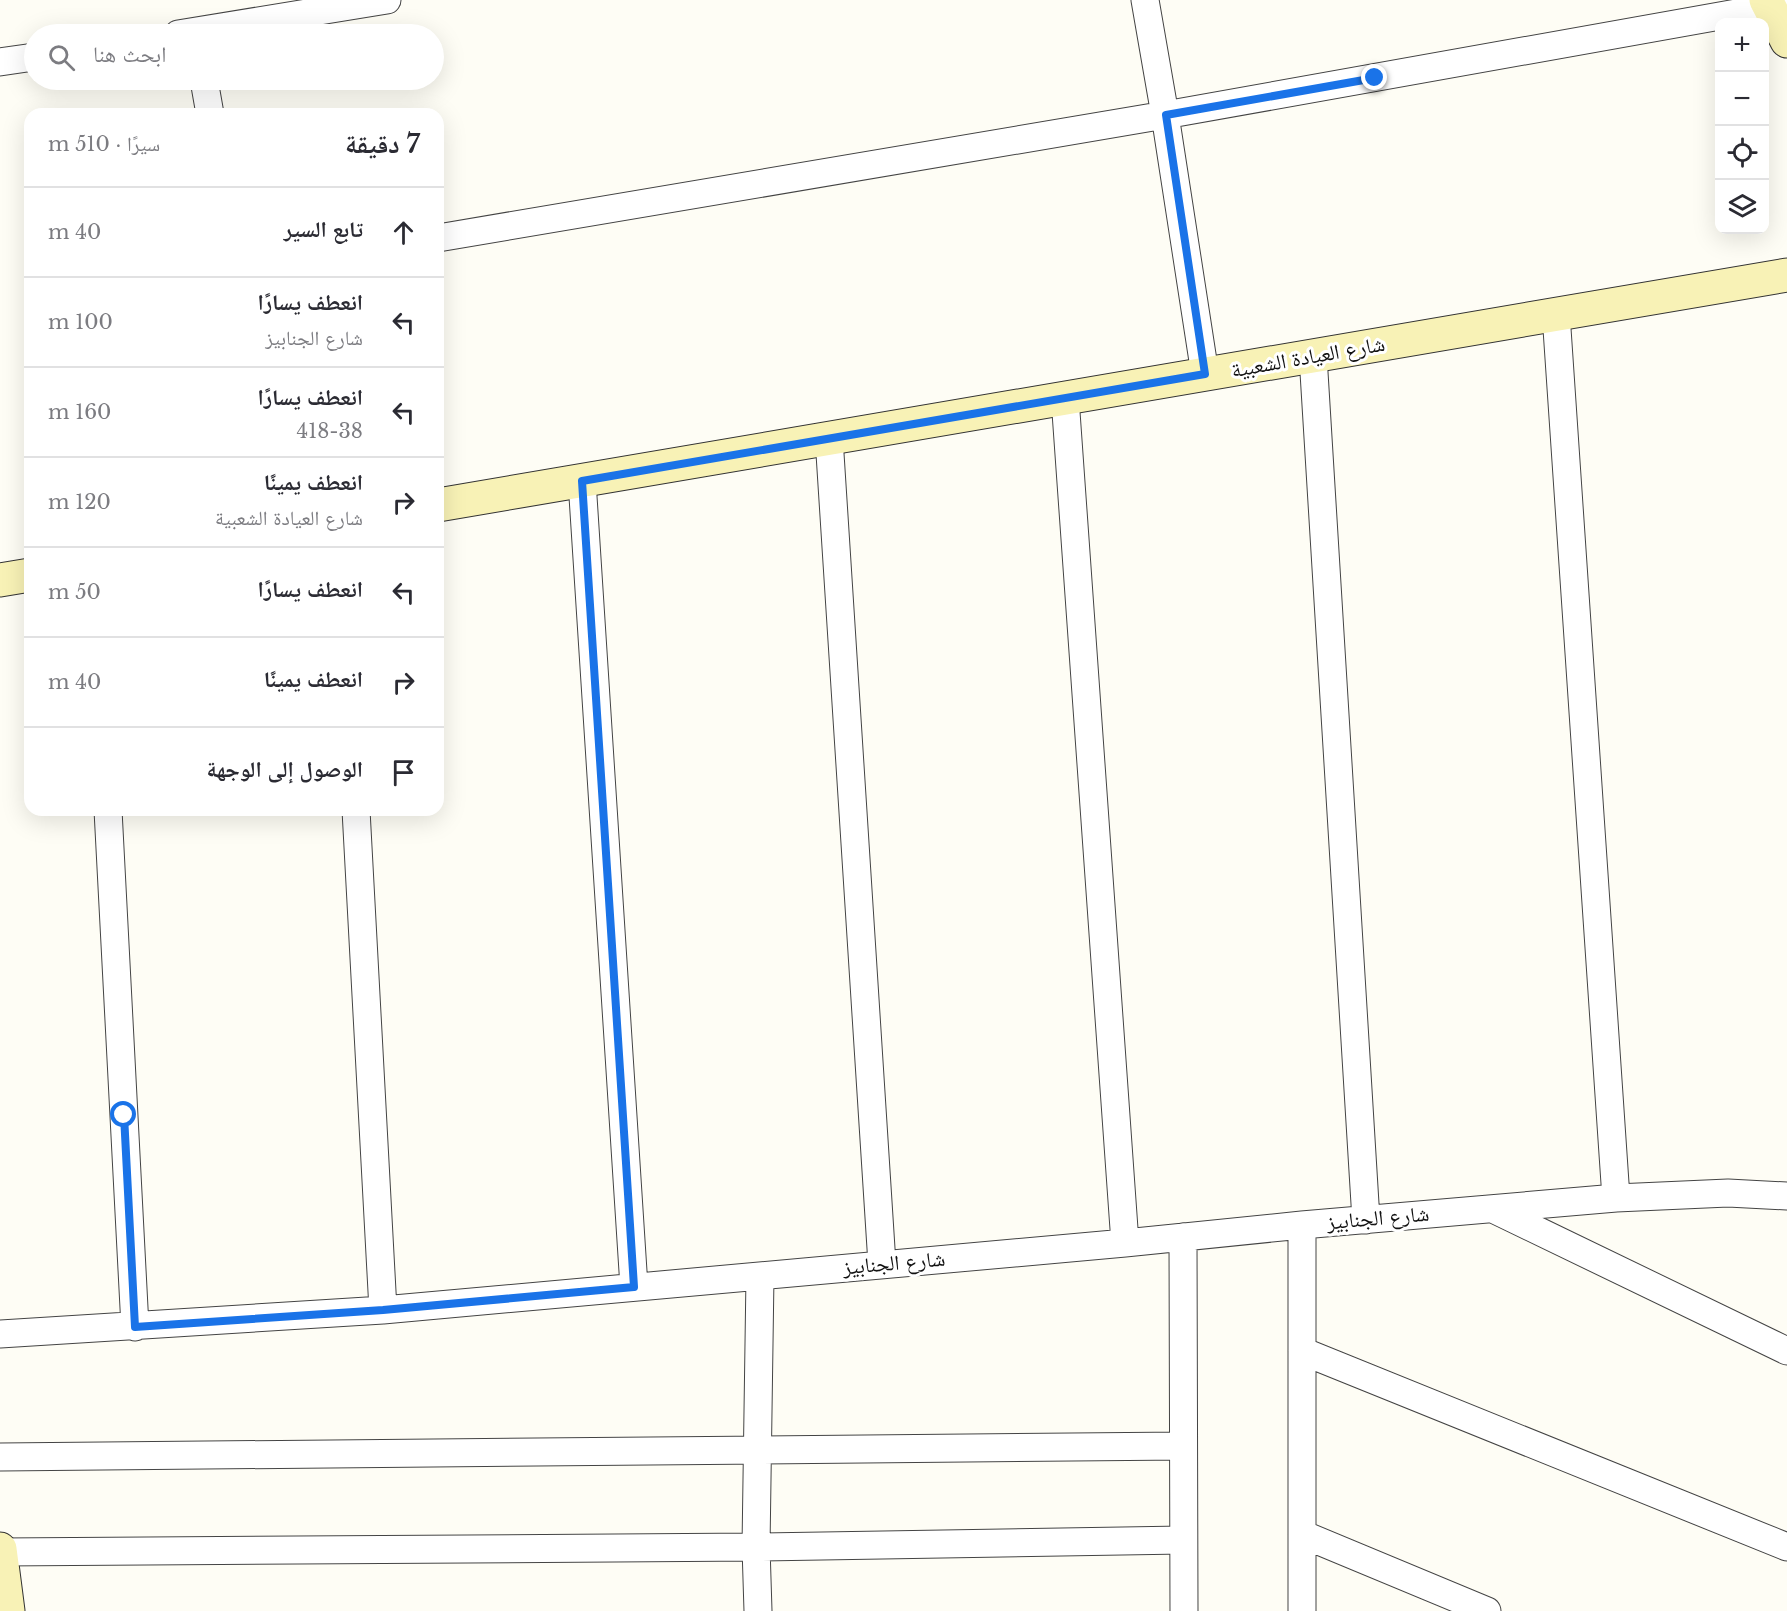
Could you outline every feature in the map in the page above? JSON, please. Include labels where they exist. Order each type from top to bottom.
[{"type":"street","points":[[248,24],[387,0]]},
{"type":"street","points":[[1145,0],[1166,115],[1205,374]]},
{"type":"street","points":[[444,237],[1166,115],[1774,4],[1787,41]]},
{"type":"street","points":[[0,62],[24,58]]},
{"type":"street","points":[[206,90],[209,108]]},
{"type":"street","name":"شارع العيادة الشعبية","points":[[444,504],[1787,275]]},
{"type":"street","points":[[1556,314],[1616,1198]]},
{"type":"street","points":[[1312,356],[1366,1220]]},
{"type":"street","points":[[1065,398],[1125,1243]]},
{"type":"street","points":[[829,438],[882,1264]]},
{"type":"street","points":[[582,481],[634,1287]]},
{"type":"street","points":[[0,580],[24,575]]},
{"type":"street","points":[[108,816],[135,1327]]},
{"type":"street","points":[[356,816],[383,1310]]},
{"type":"street","name":"شارع الجنابيز","points":[[0,1334],[383,1310],[1616,1198],[1728,1193],[1787,1196]]},
{"type":"street","points":[[1492,1208],[1787,1351]]},
{"type":"street","points":[[1302,1225],[1302,1611]]},
{"type":"street","points":[[1183,1237],[1184,1611]]},
{"type":"street","points":[[758,1611],[756,1547],[760,1276]]},
{"type":"street","points":[[1302,1351],[1787,1547]]},
{"type":"street","points":[[0,1457],[1184,1446]]},
{"type":"street","points":[[1302,1534],[1487,1611]]},
{"type":"street","points":[[5,1605],[0,1550],[756,1547],[1183,1540]]},
{"type":"route","points":[[124,1115],[135,1327],[383,1310],[634,1287],[582,481],[1205,374],[1166,115],[1375,78]]}]
